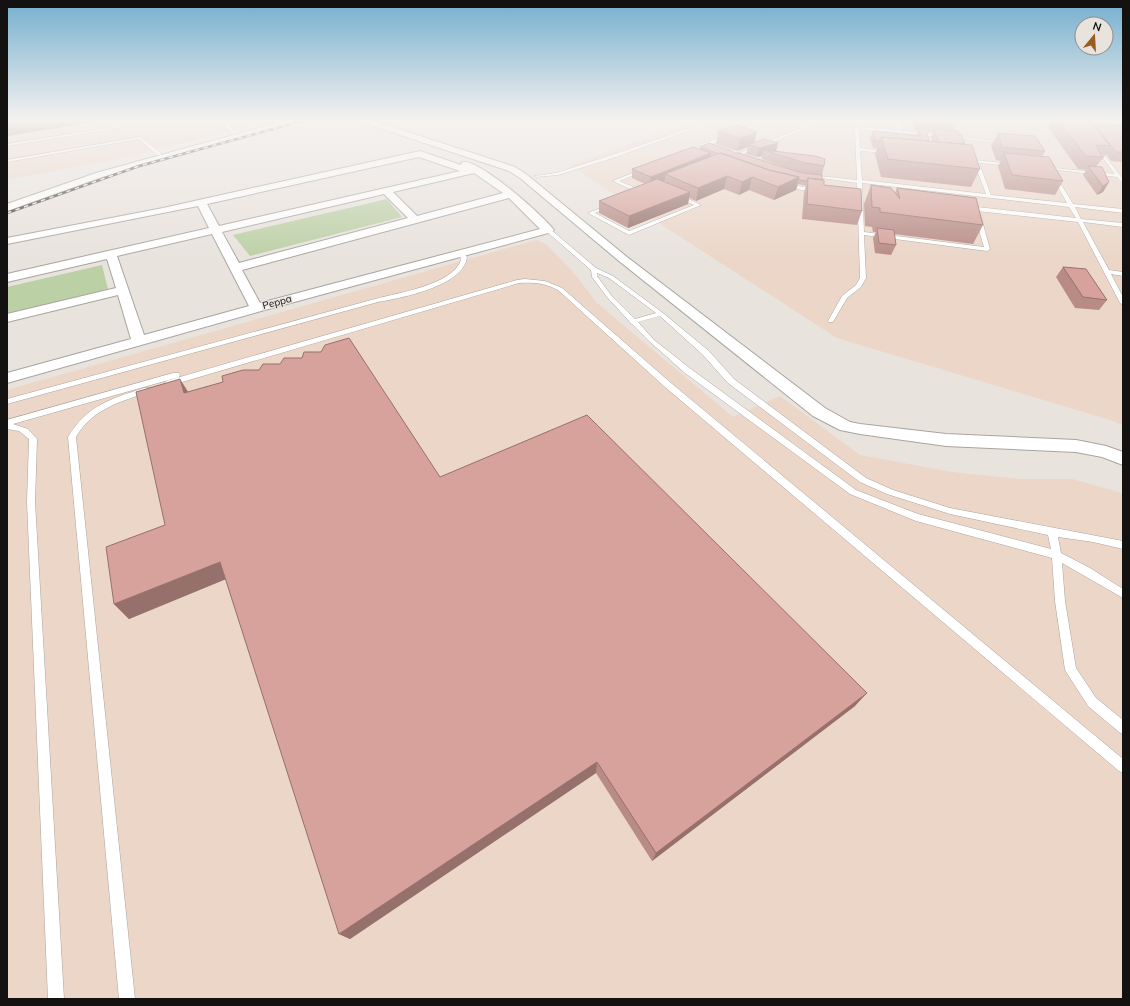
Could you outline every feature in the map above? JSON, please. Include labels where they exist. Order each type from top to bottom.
[{"type":"street","points":[[7,208],[99,175],[131,166]]},
{"type":"street","points":[[7,241],[163,211],[365,166]]},
{"type":"street","points":[[459,166],[472,170]]},
{"type":"street","points":[[466,166],[492,180],[510,194],[548,230]]},
{"type":"street","points":[[503,166],[512,169],[523,176],[623,259],[819,412],[841,423],[860,429],[946,440],[1087,447],[1123,459]]},
{"type":"street","points":[[7,278],[472,170]]},
{"type":"street","points":[[386,190],[415,220]]},
{"type":"street","points":[[235,268],[510,194]]},
{"type":"street","points":[[201,202],[256,308]]},
{"type":"street","name":"Peppa","points":[[7,378],[256,308],[548,230]]},
{"type":"street","points":[[111,254],[139,341]]},
{"type":"street","points":[[7,318],[122,290]]},
{"type":"lane","points":[[536,176],[556,174],[582,166]]},
{"type":"lane","points":[[831,321],[844,297],[859,286],[863,278],[859,166]]},
{"type":"lane","points":[[978,166],[989,196]]},
{"type":"lane","points":[[1110,166],[1123,182]]},
{"type":"lane","points":[[1034,167],[1118,176]]},
{"type":"lane","points":[[643,193],[615,181],[650,168]]},
{"type":"lane","points":[[1049,168],[1080,220],[1123,303]]},
{"type":"lane","points":[[801,175],[1123,211]]},
{"type":"lane","points":[[778,183],[826,192]]},
{"type":"lane","points":[[635,196],[650,190]]},
{"type":"lane","points":[[613,204],[591,213],[629,233],[698,205],[670,193]]},
{"type":"lane","points":[[853,195],[867,197]]},
{"type":"lane","points":[[960,207],[1123,225]]},
{"type":"lane","points":[[861,233],[987,249],[976,209]]},
{"type":"lane","points":[[548,230],[594,269],[611,277],[661,314],[706,353],[731,381],[863,480],[890,492],[950,511],[1123,545]]},
{"type":"lane","points":[[7,402],[377,300],[413,293],[429,288],[443,280],[461,266],[464,259],[462,253]]},
{"type":"lane","points":[[594,269],[594,276],[609,296],[632,322],[652,341],[688,371],[853,492],[916,517],[1056,555],[1123,594]]},
{"type":"lane","points":[[1107,272],[1123,274]]},
{"type":"lane","points":[[128,999],[72,437],[80,424],[86,418],[112,402],[180,379],[519,281],[541,281],[555,286],[668,385],[1123,767]]},
{"type":"lane","points":[[632,322],[661,314]]},
{"type":"lane","points":[[7,423],[207,366],[253,358]]},
{"type":"lane","points":[[7,426],[21,428],[33,439],[31,502],[56,999]]},
{"type":"lane","points":[[1052,532],[1056,555],[1060,601],[1071,670],[1092,702],[1123,728]]},
{"type":"shaded area","points":[[7,166],[81,166],[7,180]]},
{"type":"shaded area","points":[[570,166],[1123,166],[1123,425],[837,338]]},
{"type":"shaded area","points":[[536,240],[546,244],[573,272],[597,303],[733,417],[780,396],[860,455],[952,472],[1020,479],[1072,479],[1119,492],[1123,495],[1123,999],[7,999],[7,390]]},
{"type":"green space","points":[[387,199],[402,217],[250,256],[233,235]]},
{"type":"green space","points":[[102,265],[108,289],[7,314],[7,287]]},
{"type":"building","points":[[640,166],[679,166],[651,177],[632,169]]},
{"type":"building","points":[[686,166],[757,166],[799,177],[778,187],[752,177],[742,182],[727,176],[698,188],[665,174]]},
{"type":"building","points":[[758,166],[780,166],[802,173],[822,175],[822,180],[808,178],[807,181],[799,180],[799,177]]},
{"type":"building","points":[[952,166],[979,166],[980,169]]},
{"type":"building","points":[[1009,166],[1054,166],[1063,181],[1012,175]]},
{"type":"building","points":[[1088,166],[1102,167],[1109,182],[1103,186]]},
{"type":"building","points":[[808,178],[824,180],[824,185],[861,189],[862,211],[807,204]]},
{"type":"building","points":[[657,179],[690,192],[629,216],[599,201]]},
{"type":"building","points":[[871,185],[891,188],[900,199],[897,188],[976,198],[983,225],[880,212],[880,208],[872,207]]},
{"type":"building","points":[[877,228],[894,230],[896,245],[879,243]]},
{"type":"building","points":[[1063,267],[1086,269],[1107,300],[1083,297]]},
{"type":"building","points":[[349,338],[440,477],[587,415],[867,693],[656,853],[597,762],[339,934],[220,562],[114,604],[106,547],[165,525],[136,392],[180,379],[184,393],[223,382],[222,376],[243,370],[259,370],[263,364],[280,364],[284,358],[302,358],[304,352],[321,352],[325,345]]},
{"type":"railway","points":[[7,213],[139,166]]}]
